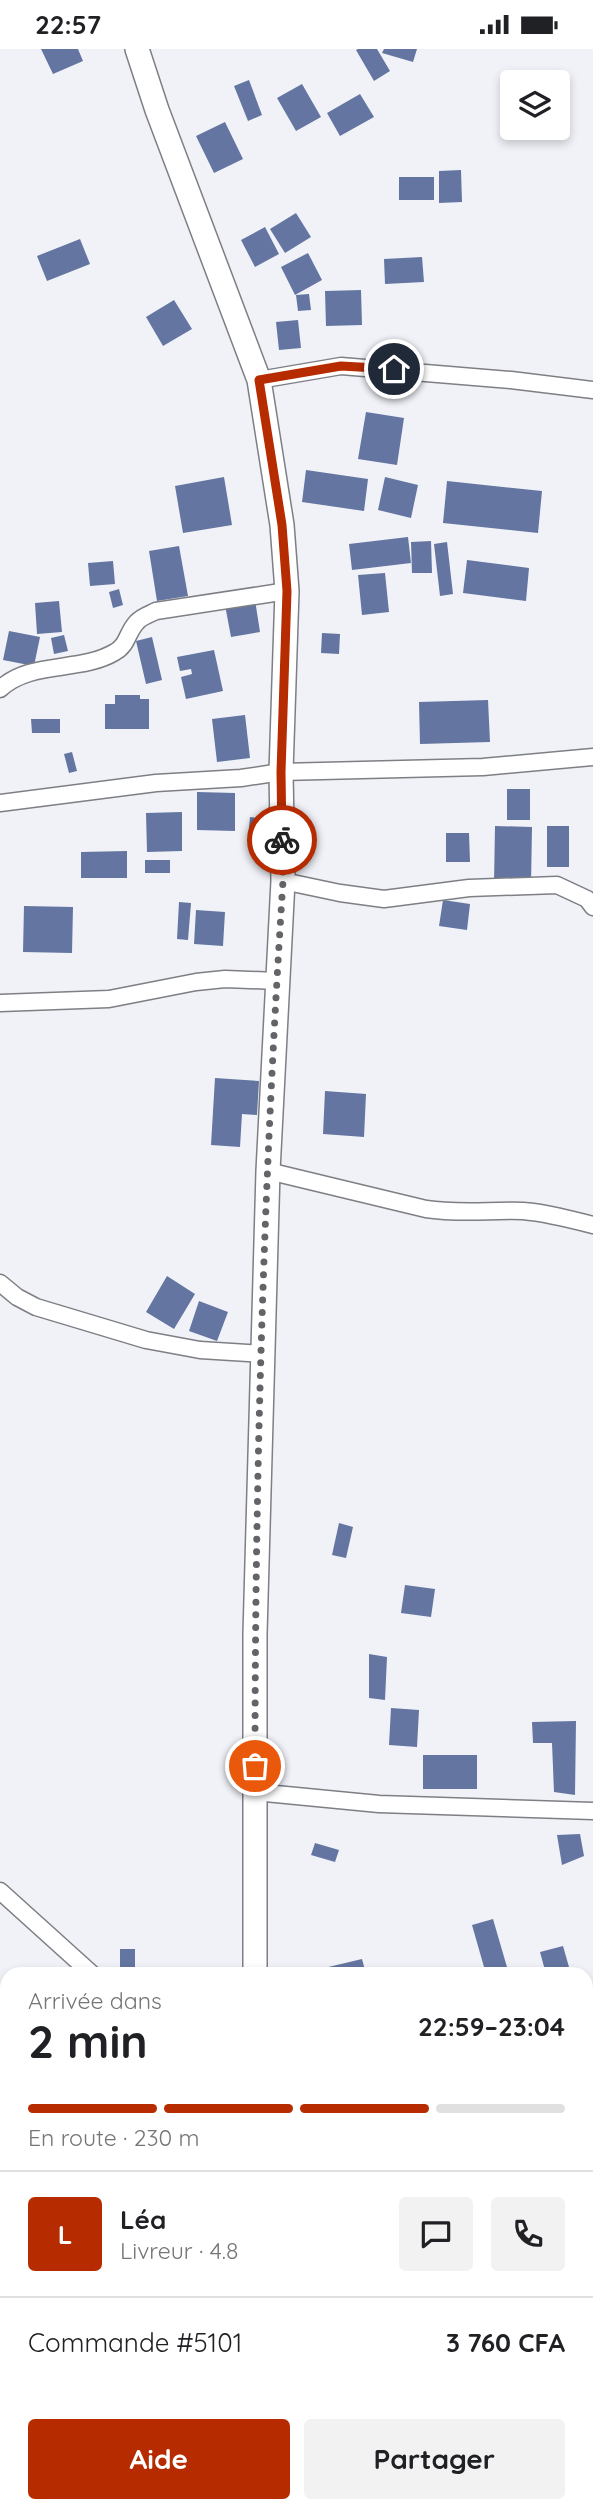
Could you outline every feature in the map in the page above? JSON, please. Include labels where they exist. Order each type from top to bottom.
[{"type":"street","points":[[136,49],[259,380],[282,525],[287,591],[281,772],[283,881],[268,1171],[255,1634],[255,1967]]},
{"type":"street","points":[[259,380],[341,366],[511,380],[593,390]]},
{"type":"street","points":[[0,689],[12,679],[30,672],[114,653],[128,641],[137,621],[156,611],[287,591]]},
{"type":"street","points":[[0,803],[156,783],[241,778],[281,772],[484,767],[593,757]]},
{"type":"street","points":[[283,881],[384,899],[469,887],[557,885],[587,899],[593,907]]},
{"type":"street","points":[[0,1003],[109,999],[225,979],[277,981]]},
{"type":"street","points":[[268,1171],[449,1213],[524,1211],[593,1225]]},
{"type":"street","points":[[0,1283],[17,1297],[36,1307],[135,1337],[200,1350],[263,1354]]},
{"type":"street","points":[[255,1792],[379,1804],[593,1811]]},
{"type":"street","points":[[0,1891],[84,1967]]},
{"type":"building","points":[[41,49],[78,49],[83,61],[53,74]]},
{"type":"building","points":[[377,49],[390,71],[374,81],[356,50]]},
{"type":"building","points":[[384,49],[417,49],[413,62],[382,53]]},
{"type":"building","points":[[249,80],[262,115],[248,121],[234,86]]},
{"type":"building","points":[[302,84],[321,117],[296,131],[277,98]]},
{"type":"building","points":[[360,94],[374,117],[340,136],[327,113]]},
{"type":"building","points":[[225,122],[243,159],[214,173],[196,136]]},
{"type":"building","points":[[461,170],[462,202],[439,203],[439,171]]},
{"type":"building","points":[[399,177],[434,177],[434,200],[399,200]]},
{"type":"building","points":[[296,213],[311,237],[285,253],[270,229]]},
{"type":"building","points":[[265,227],[279,254],[255,267],[241,240]]},
{"type":"building","points":[[80,239],[90,264],[47,281],[37,256]]},
{"type":"building","points":[[308,253],[322,280],[295,295],[281,267]]},
{"type":"building","points":[[422,257],[424,282],[385,284],[384,259]]},
{"type":"building","points":[[361,290],[362,325],[326,326],[325,291]]},
{"type":"building","points":[[309,294],[311,310],[298,311],[296,295]]},
{"type":"building","points":[[174,300],[192,329],[163,346],[146,317]]},
{"type":"building","points":[[298,320],[301,348],[279,350],[276,322]]},
{"type":"building","points":[[366,412],[404,418],[397,465],[358,459]]},
{"type":"building","points":[[306,470],[368,479],[364,511],[302,502]]},
{"type":"building","points":[[224,477],[232,525],[183,533],[175,486]]},
{"type":"building","points":[[385,477],[418,485],[411,518],[378,510]]},
{"type":"building","points":[[447,481],[542,491],[538,533],[443,523]]},
{"type":"building","points":[[408,537],[411,563],[352,570],[349,544]]},
{"type":"building","points":[[431,541],[432,573],[412,573],[411,542]]},
{"type":"building","points":[[447,542],[453,594],[440,596],[434,544]]},
{"type":"building","points":[[179,546],[188,596],[157,601],[149,551]]},
{"type":"building","points":[[467,560],[529,568],[526,601],[463,593]]},
{"type":"building","points":[[113,561],[115,584],[90,586],[88,563]]},
{"type":"building","points":[[385,573],[389,612],[362,615],[358,575]]},
{"type":"building","points":[[119,589],[123,605],[113,608],[109,592]]},
{"type":"building","points":[[255,600],[260,632],[231,637],[225,605]]},
{"type":"building","points":[[59,601],[62,632],[37,634],[35,603]]},
{"type":"building","points":[[9,631],[40,637],[34,666],[3,660]]},
{"type":"building","points":[[322,633],[340,634],[339,654],[321,653]]},
{"type":"building","points":[[64,635],[68,651],[54,654],[51,638]]},
{"type":"building","points":[[152,637],[162,680],[146,684],[136,641]]},
{"type":"building","points":[[214,650],[223,691],[186,699],[181,677],[192,674],[191,669],[180,671],[177,657]]},
{"type":"building","points":[[115,695],[140,695],[140,699],[149,699],[149,729],[105,729],[105,704],[115,704]]},
{"type":"building","points":[[488,700],[490,742],[420,744],[419,702]]},
{"type":"building","points":[[245,715],[250,758],[217,762],[212,719]]},
{"type":"building","points":[[31,719],[60,719],[60,733],[32,733]]},
{"type":"building","points":[[72,752],[77,771],[69,773],[64,754]]},
{"type":"building","points":[[507,789],[530,789],[530,820],[507,820]]},
{"type":"building","points":[[197,792],[235,793],[235,831],[197,830]]},
{"type":"building","points":[[182,812],[182,851],[147,852],[146,813]]},
{"type":"building","points":[[250,817],[269,819],[267,839],[248,838]]},
{"type":"building","points":[[495,826],[532,827],[531,884],[494,883]]},
{"type":"building","points":[[547,826],[569,826],[569,867],[547,867]]},
{"type":"building","points":[[446,833],[469,833],[470,862],[446,862]]},
{"type":"building","points":[[127,851],[127,878],[81,878],[81,852]]},
{"type":"building","points":[[145,860],[170,860],[170,873],[145,873]]},
{"type":"building","points":[[443,900],[470,904],[467,930],[439,926]]},
{"type":"building","points":[[179,902],[191,903],[188,940],[177,939]]},
{"type":"building","points":[[24,906],[73,907],[72,953],[23,952]]},
{"type":"building","points":[[196,910],[225,912],[223,946],[194,944]]},
{"type":"building","points":[[215,1078],[259,1081],[257,1115],[242,1114],[240,1147],[211,1145]]},
{"type":"building","points":[[325,1091],[366,1094],[364,1137],[323,1134]]},
{"type":"building","points":[[167,1276],[195,1294],[174,1329],[146,1312]]},
{"type":"building","points":[[199,1301],[228,1312],[217,1341],[189,1331]]},
{"type":"building","points":[[339,1523],[353,1527],[346,1558],[332,1555]]},
{"type":"building","points":[[405,1585],[435,1589],[431,1617],[401,1613]]},
{"type":"building","points":[[369,1654],[387,1657],[385,1700],[369,1698]]},
{"type":"building","points":[[391,1708],[419,1710],[417,1747],[389,1745]]},
{"type":"building","points":[[576,1721],[575,1795],[554,1792],[552,1743],[533,1743],[532,1722]]},
{"type":"building","points":[[423,1755],[477,1755],[477,1789],[423,1789]]},
{"type":"building","points":[[580,1834],[584,1856],[562,1865],[557,1835]]},
{"type":"building","points":[[315,1843],[339,1850],[335,1862],[311,1855]]},
{"type":"building","points":[[493,1919],[507,1967],[484,1967],[472,1925]]},
{"type":"building","points":[[563,1946],[569,1967],[544,1967],[540,1952]]},
{"type":"building","points":[[120,1949],[135,1949],[135,1967],[120,1967]]},
{"type":"building","points":[[362,1959],[364,1967],[328,1967]]},
{"type":"way so far","points":[[255,1766],[255,1634],[266,1223],[283,881],[282,840]]},
{"type":"route","points":[[282,840],[281,772],[287,591],[282,525],[259,380],[341,366],[394,369]]}]
